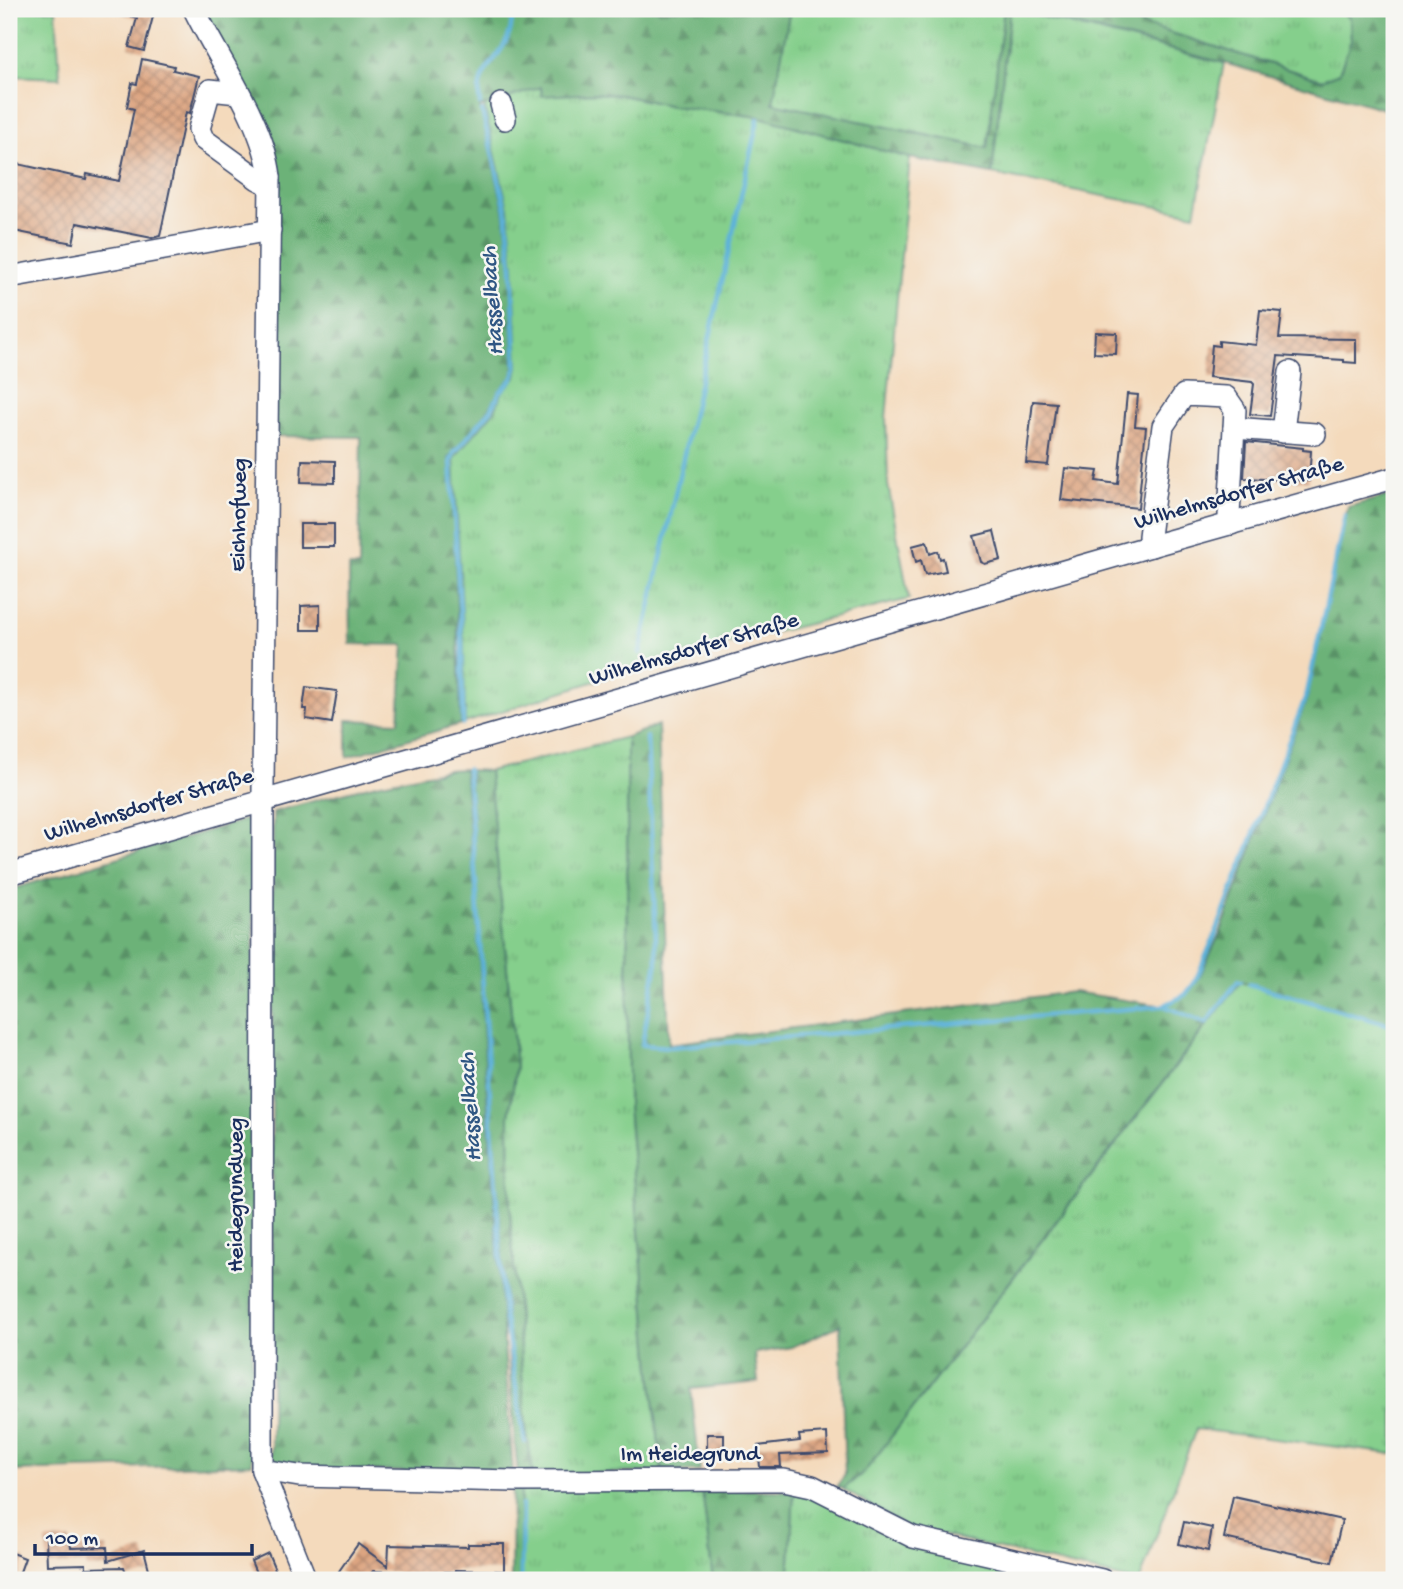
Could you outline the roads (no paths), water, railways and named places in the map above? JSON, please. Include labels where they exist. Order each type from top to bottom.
[{"type":"street","name":"Eichhofweg","points":[[194,9],[252,121],[270,177],[263,801]]},
{"type":"street","points":[[238,93],[210,90],[199,129],[203,139],[258,179],[262,181],[270,177]]},
{"type":"street","points":[[9,277],[270,230]]},
{"type":"street","points":[[1283,432],[1290,372]]},
{"type":"street","points":[[1152,545],[1149,536],[1163,426],[1184,395],[1226,397],[1235,410],[1229,515],[1231,524]]},
{"type":"street","points":[[1234,428],[1315,434]]},
{"type":"street","name":"Wilhelmsdorfer Straße","points":[[9,874],[1152,545],[1394,478]]},
{"type":"street","name":"Heidegrundweg","points":[[263,801],[262,1470],[306,1580]]},
{"type":"street","name":"Im Heidegrund","points":[[262,1470],[299,1476],[513,1480],[784,1480],[813,1486],[913,1537],[1102,1580]]},
{"type":"waterway","name":"Hasselbach","points":[[480,104],[480,83],[504,46],[511,27],[513,9]]},
{"type":"waterway","name":"Hasselbach","points":[[463,724],[462,646],[451,460],[491,410],[500,392],[513,378],[516,367],[512,267],[506,209],[482,111]]},
{"type":"waterway","points":[[640,653],[758,119]]},
{"type":"waterway","points":[[647,737],[657,962],[642,1045],[671,1047],[1163,1006],[1185,995],[1195,982],[1307,693],[1345,515]]},
{"type":"waterway","name":"Hasselbach","points":[[467,769],[504,1313],[525,1442]]},
{"type":"waterway","points":[[1164,1006],[1206,1023],[1240,981]]},
{"type":"waterway","points":[[1249,984],[1394,1026]]},
{"type":"waterway","name":"Hasselbach","points":[[521,1580],[522,1505]]}]
